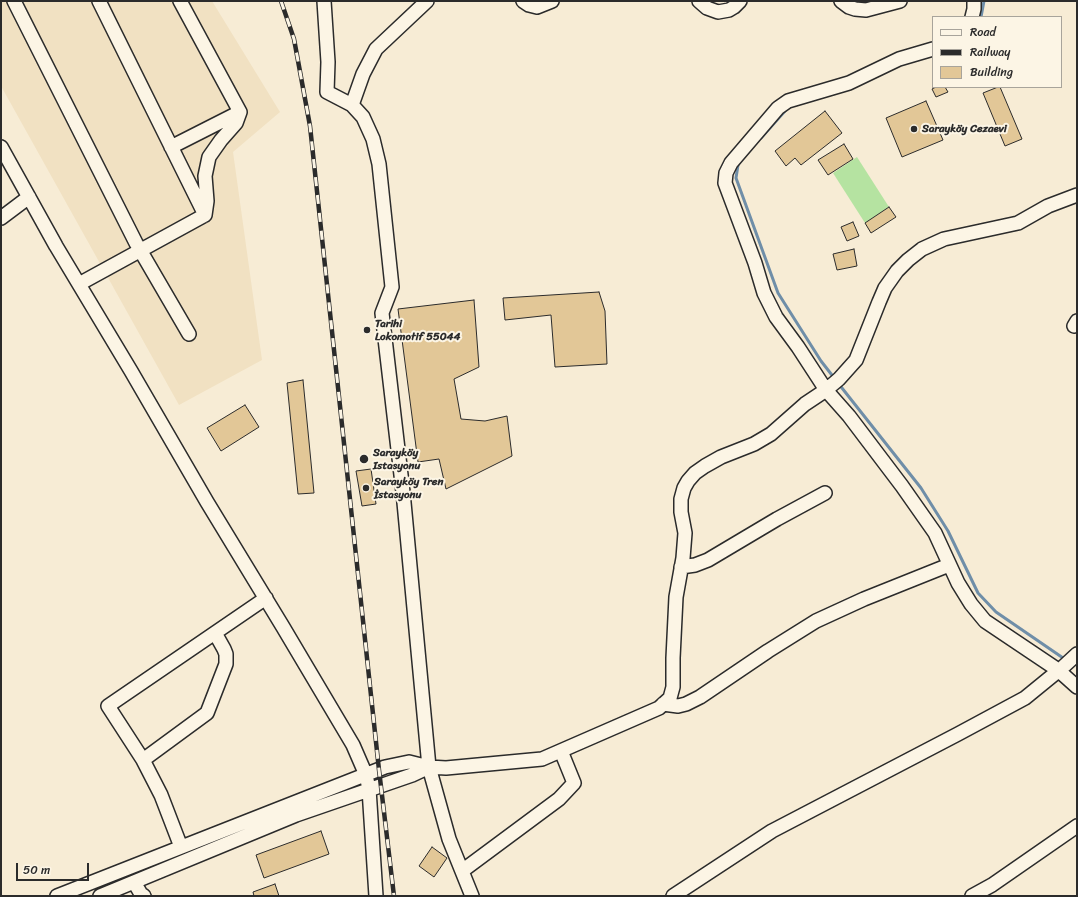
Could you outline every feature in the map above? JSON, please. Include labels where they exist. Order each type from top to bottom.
[{"type":"street","points":[[14,1],[140,251],[189,334]]},
{"type":"street","points":[[99,1],[205,215]]},
{"type":"street","points":[[180,1],[240,112],[236,124],[221,140],[209,157],[205,176],[207,201],[205,215]]},
{"type":"street","points":[[324,1],[328,62],[327,92],[352,105],[363,117],[373,139],[380,172],[392,287],[382,313],[403,492],[430,768],[449,839],[472,896]]},
{"type":"street","points":[[352,105],[363,74],[376,49],[427,1]]},
{"type":"street","points":[[523,1],[529,5],[538,7],[552,1]]},
{"type":"street","points":[[699,1],[707,8],[718,12],[729,10],[740,1]]},
{"type":"street","points":[[842,1],[849,7],[866,10],[900,1]]},
{"type":"street","points":[[972,16],[974,1]]},
{"type":"street","points":[[932,48],[899,59],[849,83],[788,101],[778,108],[731,163],[725,178],[726,187],[753,256],[764,293],[776,317],[831,385],[849,416],[902,486],[935,533],[949,565],[971,604],[985,621],[1070,661],[1077,687]]},
{"type":"street","points":[[171,147],[240,112]]},
{"type":"street","points":[[1,147],[79,284],[207,502],[353,745],[366,775],[369,789],[376,896]]},
{"type":"street","points":[[57,896],[385,767],[409,762],[430,768],[446,768],[542,759],[659,708],[670,698],[673,687],[676,597],[685,533],[681,512],[681,499],[688,481],[704,466],[721,457],[754,444],[771,434],[831,385],[856,360],[878,302],[885,288],[897,271],[922,249],[944,239],[1018,223],[1048,206],[1077,195]]},
{"type":"street","points":[[1,218],[29,197]]},
{"type":"street","points":[[79,284],[205,215]]},
{"type":"street","points":[[681,567],[695,565],[708,560],[777,519],[825,493]]},
{"type":"street","points":[[663,704],[678,706],[686,704],[700,697],[768,651],[816,621],[864,599],[949,565]]},
{"type":"street","points":[[181,847],[161,795],[143,760],[108,706],[266,598]]},
{"type":"street","points":[[143,760],[207,713],[226,664],[226,654],[215,633]]},
{"type":"street","points":[[673,896],[772,831],[1025,698],[1070,661]]},
{"type":"street","points":[[462,871],[559,799],[574,783],[561,751]]},
{"type":"street","points":[[100,896],[296,815],[430,768]]},
{"type":"street","points":[[972,896],[992,885],[1077,826]]},
{"type":"street","points":[[134,882],[141,894],[144,896]]},
{"type":"shaded area","points":[[1,1],[212,1],[280,112],[233,152],[262,360],[179,405],[1,86]]},
{"type":"green space","points":[[857,157],[889,207],[865,223],[833,173]]},
{"type":"building","points":[[946,88],[948,92],[936,97],[932,89]]},
{"type":"building","points":[[996,88],[1000,88],[1022,139],[1005,146],[983,93]]},
{"type":"building","name":"Sarayköy Cezaevi","points":[[926,101],[943,140],[902,157],[886,118]]},
{"type":"building","points":[[825,111],[842,133],[801,165],[795,158],[786,166],[775,151]]},
{"type":"building","points":[[844,144],[853,159],[828,175],[818,160]]},
{"type":"building","points":[[889,207],[896,217],[871,233],[865,223]]},
{"type":"building","points":[[853,222],[859,236],[847,241],[841,227]]},
{"type":"building","points":[[854,249],[857,266],[837,270],[833,254]]},
{"type":"building","points":[[599,292],[605,311],[607,364],[555,367],[551,315],[505,320],[503,298]]},
{"type":"building","points":[[474,300],[479,367],[454,379],[461,419],[485,421],[507,416],[512,456],[446,489],[439,459],[418,462],[398,309]]},
{"type":"building","points":[[303,380],[314,493],[298,494],[287,383]]},
{"type":"building","points":[[245,405],[259,427],[221,451],[207,428]]},
{"type":"building","name":"Sarayköy Tren İstasyonu","points":[[371,469],[376,504],[362,506],[356,471]]},
{"type":"building","points":[[321,831],[329,854],[264,878],[256,855]]},
{"type":"building","points":[[432,847],[447,858],[434,877],[419,866]]},
{"type":"building","points":[[275,884],[279,896],[254,896],[253,892]]},
{"type":"waterway","points":[[981,16],[984,1]]},
{"type":"waterway","points":[[761,138],[785,111]]},
{"type":"waterway","points":[[739,163],[736,178],[778,293],[821,361],[835,379]]},
{"type":"waterway","points":[[838,383],[921,488],[948,531],[978,593],[996,612],[1066,660]]},
{"type":"railway","points":[[281,1],[294,39],[310,126],[379,770],[394,896]]},
{"type":"place","name":"Sarayköy Cezaevi","points":[[914,129]]},
{"type":"place","name":"Tarihi Lokomotif 55044","points":[[367,330]]},
{"type":"place","name":"Sarayköy Istasyonu","points":[[364,459]]},
{"type":"place","name":"Sarayköy Tren İstasyonu","points":[[366,488]]}]
